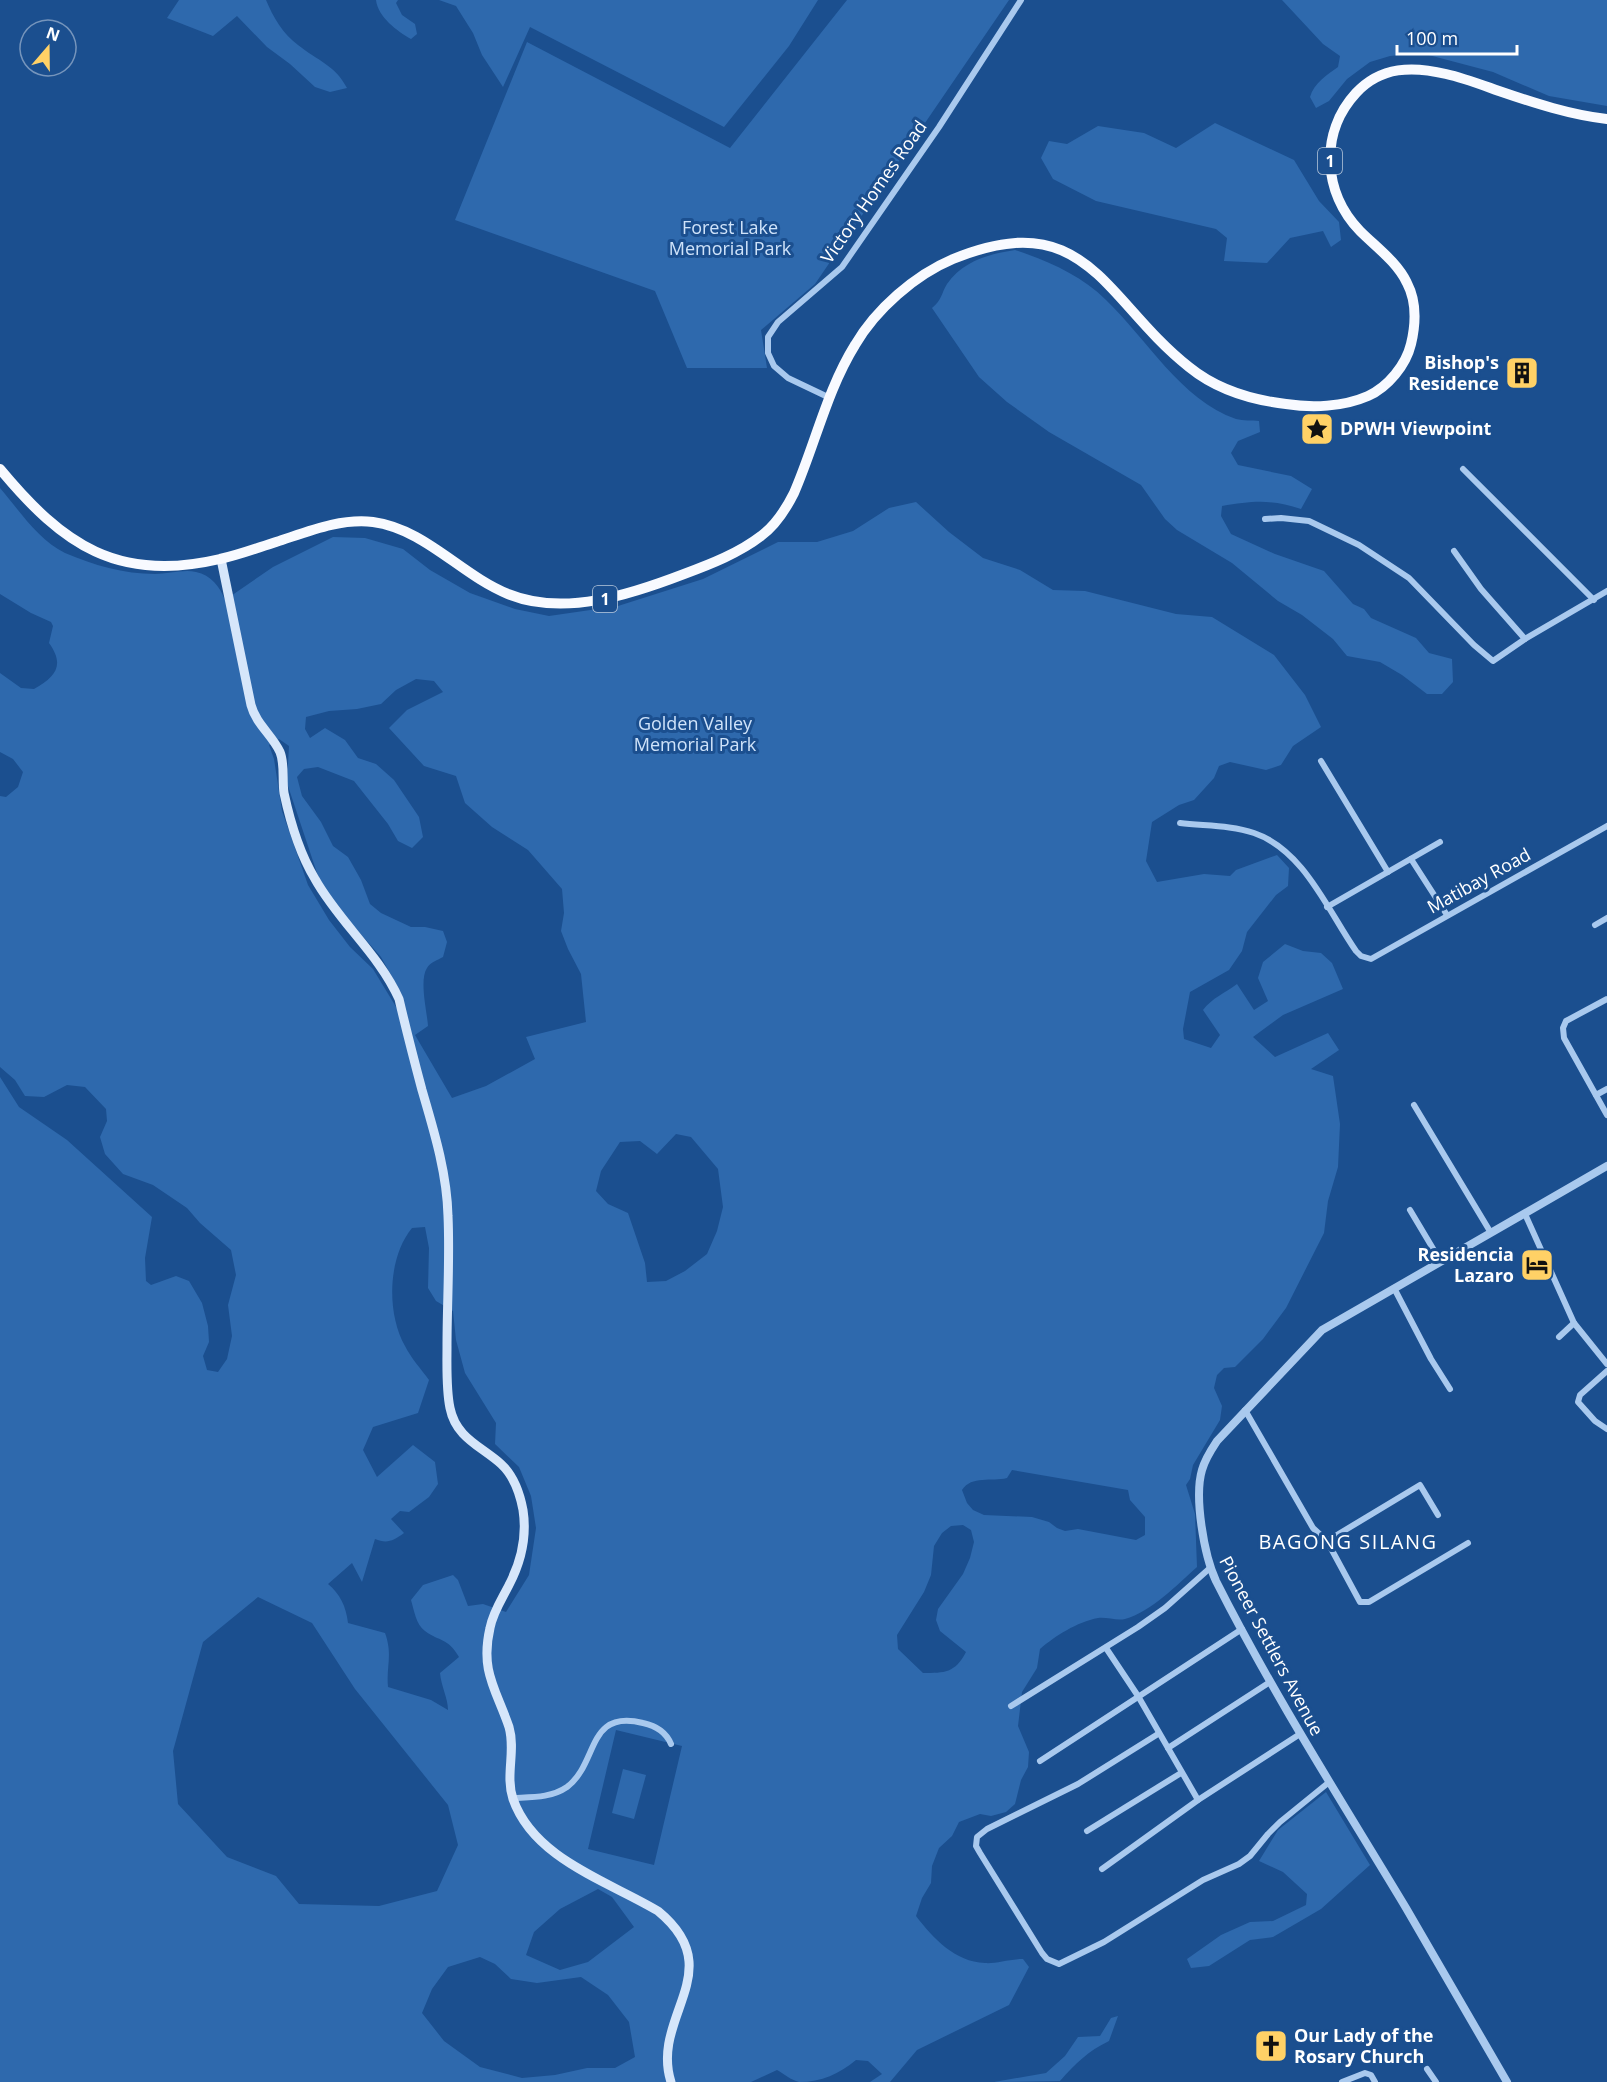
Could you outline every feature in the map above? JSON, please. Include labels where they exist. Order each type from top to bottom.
[{"type":"highway","name":"1","points":[[0,469],[60,532],[100,554],[135,564],[186,565],[221,559],[333,524],[352,521],[373,522],[405,531],[509,595],[541,603],[582,603],[618,597],[645,589],[720,559],[753,542],[767,531],[779,518],[794,493],[845,363],[859,337],[904,290],[944,263],[993,245],[1030,244],[1061,249],[1088,265],[1172,353],[1191,369],[1223,387],[1255,398],[1295,406],[1336,404],[1365,398],[1388,381],[1402,366],[1409,353],[1414,330],[1414,308],[1406,279],[1347,216],[1333,185],[1331,145],[1337,122],[1352,98],[1363,86],[1390,71],[1407,68],[1426,69],[1451,74],[1556,108],[1607,119]]},
{"type":"main road","points":[[221,559],[251,705],[258,722],[279,751],[284,791],[304,855],[313,876],[337,915],[363,943],[393,985],[399,999],[441,1158],[448,1216],[449,1407],[453,1420],[462,1434],[503,1465],[521,1501],[525,1522],[523,1550],[511,1581],[495,1612],[487,1647],[490,1684],[512,1738],[510,1771],[513,1798],[526,1823],[550,1850],[658,1911],[682,1936],[688,1948],[690,1964],[669,2048],[668,2062],[671,2082]]},
{"type":"street","name":"Victory Homes Road","points":[[831,398],[795,382],[774,366],[768,353],[768,337],[778,322],[842,267],[939,127],[1022,0]]},
{"type":"street","points":[[1463,469],[1594,600]]},
{"type":"street","points":[[1265,519],[1310,521],[1367,550],[1408,578],[1447,615],[1474,645],[1493,661],[1607,591]]},
{"type":"street","points":[[1454,551],[1481,589],[1526,639]]},
{"type":"street","points":[[1321,761],[1388,872]]},
{"type":"street","points":[[1180,823],[1245,831],[1262,836],[1298,864],[1327,907],[1440,842]]},
{"type":"street","name":"Matibay Road","points":[[1327,907],[1356,951],[1366,959],[1376,958],[1447,915],[1607,826]]},
{"type":"street","points":[[1411,859],[1447,915]]},
{"type":"street","points":[[1595,925],[1607,918]]},
{"type":"street","points":[[1607,999],[1566,1021],[1563,1028],[1564,1038],[1607,1115]]},
{"type":"street","points":[[1596,1095],[1607,1089]]},
{"type":"street","points":[[1414,1105],[1491,1233]]},
{"type":"street","name":"Pioneer Settlers Avenue","points":[[1507,2082],[1406,1908],[1328,1783],[1270,1682],[1210,1568],[1203,1538],[1200,1492],[1202,1469],[1217,1441],[1322,1330],[1607,1166]]},
{"type":"street","points":[[1410,1209],[1441,1262]]},
{"type":"street","points":[[1525,1214],[1574,1323],[1607,1364]]},
{"type":"street","points":[[1394,1288],[1431,1359],[1450,1389]]},
{"type":"street","points":[[1559,1337],[1574,1323]]},
{"type":"street","points":[[1607,1371],[1578,1399],[1580,1406],[1607,1429]]},
{"type":"street","points":[[1245,1410],[1313,1528],[1327,1541],[1357,1598],[1364,1603],[1468,1543]]},
{"type":"street","points":[[1327,1541],[1420,1485],[1438,1515]]},
{"type":"street","points":[[1011,1706],[1106,1648],[1165,1608],[1210,1568]]},
{"type":"street","points":[[1040,1761],[1242,1629]]},
{"type":"street","points":[[1106,1648],[1138,1696],[1198,1800]]},
{"type":"street","points":[[1168,1748],[1270,1682]]},
{"type":"street","points":[[513,1798],[542,1797],[568,1786],[578,1775],[599,1732],[609,1724],[633,1721],[653,1726],[662,1731],[671,1744]]},
{"type":"street","points":[[1158,1734],[1078,1784],[987,1829],[977,1837],[976,1846],[980,1853],[1042,1953],[1052,1962],[1059,1964],[1104,1942],[1189,1889],[1239,1864],[1250,1856],[1280,1822],[1328,1783]]},
{"type":"street","points":[[1102,1869],[1198,1800],[1300,1734]]},
{"type":"street","points":[[1087,1831],[1181,1773]]},
{"type":"street","points":[[1427,2069],[1436,2082]]},
{"type":"street","points":[[1342,2082],[1365,2073],[1371,2075],[1375,2082]]},
{"type":"green space","points":[[179,0],[266,0],[275,19],[288,36],[337,74],[347,88],[330,92],[315,87],[267,47],[237,16],[213,36],[167,18]]},
{"type":"green space","points":[[376,0],[398,0],[396,3],[402,15],[415,24],[417,34],[411,39],[394,28],[380,12]]},
{"type":"green space","points":[[439,0],[818,0],[789,46],[724,127],[530,27],[503,87],[482,55],[473,33],[456,6]]},
{"type":"green space","name":"Forest Lake Memorial Park","points":[[847,0],[1009,0],[815,284],[761,330],[767,368],[687,368],[655,291],[455,220],[527,42],[730,148]]},
{"type":"green space","points":[[1282,0],[1607,0],[1607,106],[1549,96],[1493,72],[1421,53],[1390,56],[1370,62],[1347,79],[1329,101],[1316,108],[1310,97],[1312,92],[1321,80],[1338,67],[1340,56],[1323,44]]},
{"type":"green space","points":[[1215,123],[1294,160],[1319,201],[1339,222],[1341,240],[1331,247],[1323,231],[1290,238],[1267,263],[1224,261],[1227,238],[1216,229],[1096,201],[1053,179],[1041,158],[1049,141],[1067,144],[1098,126],[1144,133],[1176,148]]},
{"type":"green space","points":[[1015,250],[1063,270],[1096,291],[1121,315],[1165,367],[1198,398],[1236,419],[1259,421],[1260,432],[1238,441],[1231,453],[1238,465],[1291,476],[1312,489],[1301,509],[1262,502],[1222,506],[1221,516],[1231,534],[1275,554],[1324,571],[1353,604],[1364,609],[1371,618],[1416,638],[1429,653],[1452,659],[1453,682],[1442,694],[1427,694],[1380,662],[1347,656],[1333,639],[1302,615],[1278,601],[1232,563],[1177,530],[1165,519],[1141,485],[1049,432],[1007,402],[979,377],[932,308],[940,300],[953,276],[969,264],[986,256]]},
{"type":"green space","name":"Golden Valley Memorial Park","points":[[0,488],[38,533],[65,553],[120,571],[155,574],[191,571],[206,576],[214,582],[225,600],[273,567],[333,537],[365,538],[403,549],[430,570],[470,593],[515,609],[549,616],[618,606],[703,579],[778,542],[817,542],[853,531],[889,508],[916,502],[949,532],[983,558],[1020,570],[1053,590],[1085,591],[1176,614],[1212,617],[1274,655],[1305,695],[1321,727],[1293,746],[1281,765],[1266,770],[1230,762],[1219,766],[1214,778],[1194,800],[1179,805],[1152,822],[1146,861],[1157,882],[1204,874],[1230,876],[1236,870],[1277,855],[1289,868],[1288,886],[1276,895],[1247,932],[1242,951],[1229,970],[1190,992],[1183,1029],[1184,1039],[1211,1048],[1220,1035],[1203,1010],[1210,1002],[1237,984],[1254,1010],[1268,1001],[1258,978],[1263,962],[1285,944],[1303,951],[1321,953],[1332,963],[1343,989],[1283,1015],[1253,1037],[1275,1057],[1328,1033],[1339,1050],[1311,1069],[1333,1076],[1340,1124],[1338,1167],[1328,1201],[1324,1233],[1286,1308],[1263,1339],[1235,1367],[1224,1368],[1217,1375],[1214,1388],[1222,1406],[1220,1420],[1193,1465],[1186,1485],[1195,1514],[1197,1567],[1164,1597],[1145,1610],[1125,1619],[1098,1618],[1082,1623],[1059,1635],[1040,1649],[1037,1668],[1022,1692],[1018,1726],[1029,1752],[1028,1767],[1021,1780],[1015,1804],[1006,1812],[991,1816],[980,1814],[959,1822],[952,1836],[939,1848],[932,1866],[931,1883],[922,1898],[916,1916],[937,1940],[964,1958],[974,1962],[989,1963],[1023,1959],[1029,1967],[1009,2005],[917,2050],[890,2082],[870,2082],[882,2074],[868,2061],[856,2060],[830,2076],[815,2081],[799,2082],[777,2070],[751,2082],[0,2082],[0,1077],[19,1107],[67,1140],[152,1217],[145,1258],[146,1281],[151,1285],[176,1276],[189,1281],[202,1303],[208,1326],[209,1342],[203,1356],[207,1370],[218,1372],[227,1359],[232,1336],[228,1305],[236,1275],[231,1250],[200,1223],[187,1208],[153,1185],[123,1174],[105,1154],[100,1137],[107,1121],[106,1109],[85,1087],[67,1085],[44,1097],[25,1096],[15,1080],[0,1067],[0,796],[6,797],[18,787],[23,772],[13,759],[0,752],[0,673],[21,688],[34,689],[53,675],[57,664],[54,651],[49,643],[53,626],[51,622],[0,594]],"holes":[[[416,679],[434,681],[443,692],[407,710],[389,728],[424,766],[456,776],[465,803],[492,827],[528,850],[562,889],[564,913],[561,931],[581,974],[586,1022],[526,1037],[535,1059],[486,1086],[452,1098],[415,1035],[428,1026],[424,996],[425,973],[428,966],[443,957],[447,942],[443,931],[411,927],[381,913],[370,904],[361,880],[348,857],[333,846],[321,822],[302,796],[297,777],[304,769],[318,767],[354,781],[388,824],[398,841],[412,848],[423,837],[419,817],[394,780],[376,764],[358,758],[345,740],[325,728],[310,738],[305,729],[306,717],[329,711],[381,704],[396,690]],[[279,739],[289,746],[287,783],[318,876],[329,898],[381,957],[401,993],[404,1020],[373,969],[350,947],[329,920],[308,885],[282,811],[274,759],[269,745]],[[676,1134],[691,1137],[718,1169],[723,1207],[717,1231],[707,1254],[685,1271],[666,1281],[647,1282],[645,1263],[628,1213],[608,1204],[596,1191],[601,1171],[620,1142],[640,1141],[657,1154]],[[425,1227],[429,1248],[428,1288],[436,1301],[453,1311],[456,1340],[465,1373],[496,1423],[495,1444],[519,1467],[531,1496],[536,1528],[529,1575],[506,1612],[483,1604],[468,1606],[458,1580],[453,1575],[423,1585],[411,1600],[419,1625],[447,1643],[459,1657],[440,1673],[448,1710],[431,1700],[388,1687],[389,1654],[385,1633],[348,1623],[342,1601],[328,1584],[352,1563],[362,1582],[375,1539],[390,1541],[404,1533],[391,1519],[400,1511],[409,1512],[429,1497],[438,1484],[435,1462],[413,1445],[377,1477],[363,1450],[373,1427],[418,1413],[429,1380],[407,1350],[395,1317],[392,1285],[398,1254],[412,1228]],[[1012,1470],[1128,1490],[1130,1500],[1145,1517],[1145,1535],[1136,1540],[1078,1529],[1065,1531],[1049,1522],[1032,1517],[984,1515],[973,1510],[967,1503],[962,1490],[971,1482],[1007,1478]],[[963,1525],[971,1530],[974,1542],[963,1574],[938,1609],[936,1620],[940,1631],[966,1652],[958,1664],[949,1670],[923,1673],[898,1649],[897,1635],[924,1592],[931,1575],[934,1546],[942,1533],[951,1526]],[[258,1597],[312,1623],[355,1689],[448,1805],[458,1845],[437,1891],[379,1906],[299,1904],[276,1876],[227,1857],[178,1804],[173,1751],[203,1642]],[[616,1730],[682,1746],[654,1865],[588,1849]],[[598,1889],[612,1897],[634,1927],[588,1962],[560,1970],[526,1955],[534,1932],[560,1909]],[[480,1957],[495,1964],[511,1979],[537,1983],[581,1977],[608,1995],[629,2022],[635,2057],[615,2068],[587,2068],[555,2075],[522,2078],[480,2067],[444,2041],[422,2013],[432,1989],[448,1967]]]},
{"type":"green space","points":[[623,1769],[646,1775],[634,1819],[612,1813]]},
{"type":"green space","points":[[1326,1792],[1370,1865],[1321,1909],[1273,1937],[1250,1940],[1209,1966],[1191,1968],[1187,1959],[1221,1935],[1250,1922],[1273,1921],[1306,1905],[1307,1894],[1283,1872],[1259,1861],[1278,1830]]},
{"type":"green space","points":[[1118,2016],[1109,2041],[1082,2058],[1060,2081],[994,2082],[1046,2073],[1065,2056],[1078,2037],[1100,2036],[1111,2018]]},
{"type":"place","name":"Bishop's Residence","points":[[1522,373]]},
{"type":"place","name":"DPWH Viewpoint","points":[[1317,429]]},
{"type":"place","name":"Residencia Lazaro","points":[[1537,1265]]},
{"type":"place","name":"Our Lady of the Rosary Church","points":[[1271,2046]]},
{"type":"district","name":"BAGONG SILANG","points":[[1348,1542]]}]
